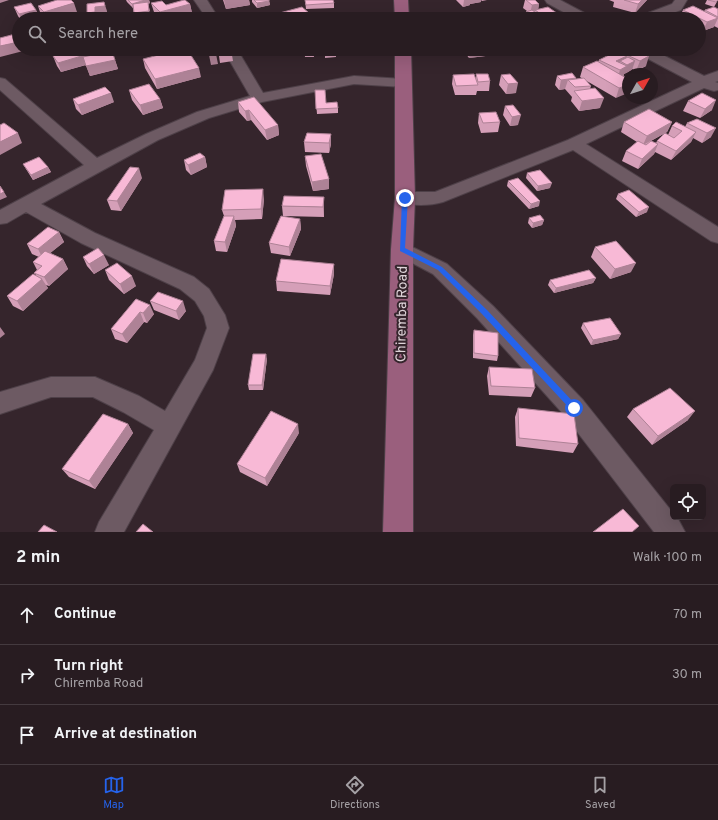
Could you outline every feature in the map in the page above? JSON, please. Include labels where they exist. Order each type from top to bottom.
[{"type":"main road","points":[[401,0],[402,12]]},
{"type":"main road","name":"Chiremba Road","points":[[398,532],[402,249],[405,198],[403,56]]},
{"type":"street","points":[[200,0],[209,12]]},
{"type":"street","points":[[551,0],[572,12]]},
{"type":"street","points":[[661,12],[681,3]]},
{"type":"street","points":[[234,56],[259,98]]},
{"type":"street","points":[[656,56],[714,82]]},
{"type":"street","points":[[0,218],[95,166],[152,137],[203,115],[259,98],[354,80],[404,83]]},
{"type":"street","points":[[0,82],[95,166]]},
{"type":"street","points":[[405,198],[437,198],[574,144],[714,82]]},
{"type":"street","points":[[574,144],[718,236]]},
{"type":"street","points":[[28,204],[88,238],[186,284],[202,295],[214,314],[218,328],[205,363],[109,532]]},
{"type":"street","points":[[402,249],[440,269],[484,312],[574,408],[671,532]]},
{"type":"street","points":[[0,403],[50,387],[95,387],[131,404],[169,426]]},
{"type":"building","points":[[57,0],[71,0],[74,3],[44,12],[38,6]]},
{"type":"building","points":[[128,0],[145,0],[132,4]]},
{"type":"building","points":[[185,0],[190,4],[160,12],[151,3],[162,1],[166,5]]},
{"type":"building","points":[[254,0],[269,0],[269,1],[257,3]]},
{"type":"building","points":[[305,0],[333,0],[334,3],[306,5]]},
{"type":"building","points":[[526,0],[535,0],[539,4],[532,5]]},
{"type":"building","points":[[624,0],[642,0],[638,4]]},
{"type":"building","points":[[104,2],[105,6],[95,7],[95,12],[87,12],[87,4]]},
{"type":"building","points":[[148,2],[149,11],[134,12],[133,4]]},
{"type":"building","points":[[31,3],[36,10],[18,12],[14,7]]},
{"type":"building","points":[[693,6],[706,12],[687,12],[683,10]]},
{"type":"building","points":[[302,7],[308,12],[283,12]]},
{"type":"building","points":[[548,7],[555,12],[538,12],[535,10]]},
{"type":"building","points":[[714,7],[718,9],[718,17],[705,10]]},
{"type":"building","points":[[706,12],[718,18],[707,22]]},
{"type":"building","points":[[12,35],[12,43],[0,46],[0,38]]},
{"type":"building","points":[[53,56],[82,56],[58,63]]},
{"type":"building","points":[[114,56],[115,60],[86,66],[83,57]]},
{"type":"building","points":[[155,56],[191,56],[199,68],[155,79],[143,59]]},
{"type":"building","points":[[607,56],[627,56],[616,61],[627,66],[620,70],[599,60]]},
{"type":"building","points":[[629,56],[649,56],[640,61]]},
{"type":"building","points":[[628,57],[635,61],[627,65],[620,61]]},
{"type":"building","points":[[597,61],[622,76],[622,87],[619,88],[583,67]]},
{"type":"building","points":[[572,73],[576,78],[561,80],[557,76]]},
{"type":"building","points":[[474,74],[478,85],[456,86],[453,75]]},
{"type":"building","points":[[476,74],[488,74],[490,81],[478,82]]},
{"type":"building","points":[[510,74],[518,83],[508,84],[501,75]]},
{"type":"building","points":[[584,78],[591,86],[575,87],[568,80]]},
{"type":"building","points":[[149,84],[160,99],[140,105],[129,90]]},
{"type":"building","points":[[105,87],[111,93],[78,105],[73,99]]},
{"type":"building","points":[[595,88],[604,98],[582,101],[574,91]]},
{"type":"building","points":[[315,90],[325,90],[326,103],[337,102],[338,108],[316,109]]},
{"type":"building","points":[[702,93],[716,100],[705,109],[688,101]]},
{"type":"building","points":[[254,97],[278,125],[265,130],[249,110],[245,111],[238,102]]},
{"type":"building","points":[[513,105],[521,115],[512,117],[505,106]]},
{"type":"building","points":[[649,109],[672,122],[647,136],[624,122]]},
{"type":"building","points":[[496,112],[500,122],[483,123],[479,113]]},
{"type":"building","points":[[697,119],[716,128],[707,133],[687,123]]},
{"type":"building","points":[[676,122],[696,132],[676,151],[657,141],[665,133],[674,138],[682,131],[672,126]]},
{"type":"building","points":[[4,123],[18,133],[0,142],[0,125]]},
{"type":"building","points":[[307,133],[331,134],[329,143],[304,142]]},
{"type":"building","points":[[638,141],[646,145],[651,141],[658,144],[642,159],[626,151]]},
{"type":"building","points":[[200,153],[205,157],[188,165],[184,160]]},
{"type":"building","points":[[321,154],[329,179],[312,182],[305,156]]},
{"type":"building","points":[[39,157],[48,167],[31,175],[23,164]]},
{"type":"building","points":[[130,167],[139,168],[117,201],[107,200]]},
{"type":"building","points":[[540,170],[552,183],[538,186],[527,173]]},
{"type":"building","points":[[518,178],[540,201],[531,204],[508,181]]},
{"type":"building","points":[[0,186],[4,192],[0,194]]},
{"type":"building","points":[[263,189],[261,209],[222,210],[225,190]]},
{"type":"building","points":[[629,190],[649,207],[639,212],[618,194]]},
{"type":"building","points":[[284,196],[324,197],[323,207],[282,206]]},
{"type":"building","points":[[540,215],[544,220],[533,223],[529,218]]},
{"type":"building","points":[[224,216],[234,216],[225,242],[214,241]]},
{"type":"building","points":[[281,216],[300,219],[289,247],[269,243]]},
{"type":"building","points":[[48,227],[59,232],[38,249],[27,244]]},
{"type":"building","points":[[616,241],[636,263],[615,269],[595,247]]},
{"type":"building","points":[[98,248],[104,255],[89,264],[83,257]]},
{"type":"building","points":[[45,251],[63,259],[44,277],[34,273],[42,266],[33,262]]},
{"type":"building","points":[[281,259],[334,264],[330,286],[276,281]]},
{"type":"building","points":[[117,263],[132,276],[120,284],[105,270]]},
{"type":"building","points":[[589,270],[596,278],[556,288],[550,280]]},
{"type":"building","points":[[33,274],[42,279],[17,301],[7,296]]},
{"type":"building","points":[[158,292],[183,301],[176,311],[150,301]]},
{"type":"building","points":[[136,299],[150,305],[143,313],[140,312],[122,334],[111,329]]},
{"type":"building","points":[[610,318],[621,334],[593,340],[583,323]]},
{"type":"building","points":[[474,330],[498,333],[498,356],[474,353]]},
{"type":"building","points":[[253,354],[266,354],[262,385],[248,385]]},
{"type":"building","points":[[489,367],[532,369],[535,388],[491,386]]},
{"type":"building","points":[[670,388],[695,411],[658,436],[633,409]]},
{"type":"building","points":[[518,408],[574,414],[578,444],[519,438]]},
{"type":"building","points":[[271,411],[298,424],[265,478],[237,464]]},
{"type":"building","points":[[103,414],[128,424],[89,481],[62,469]]},
{"type":"building","points":[[623,509],[639,526],[632,532],[593,532]]},
{"type":"building","points":[[143,524],[153,532],[136,532]]},
{"type":"building","points":[[44,525],[57,532],[38,532]]},
{"type":"route","points":[[405,198],[402,249],[440,269],[484,312],[574,408]]}]
